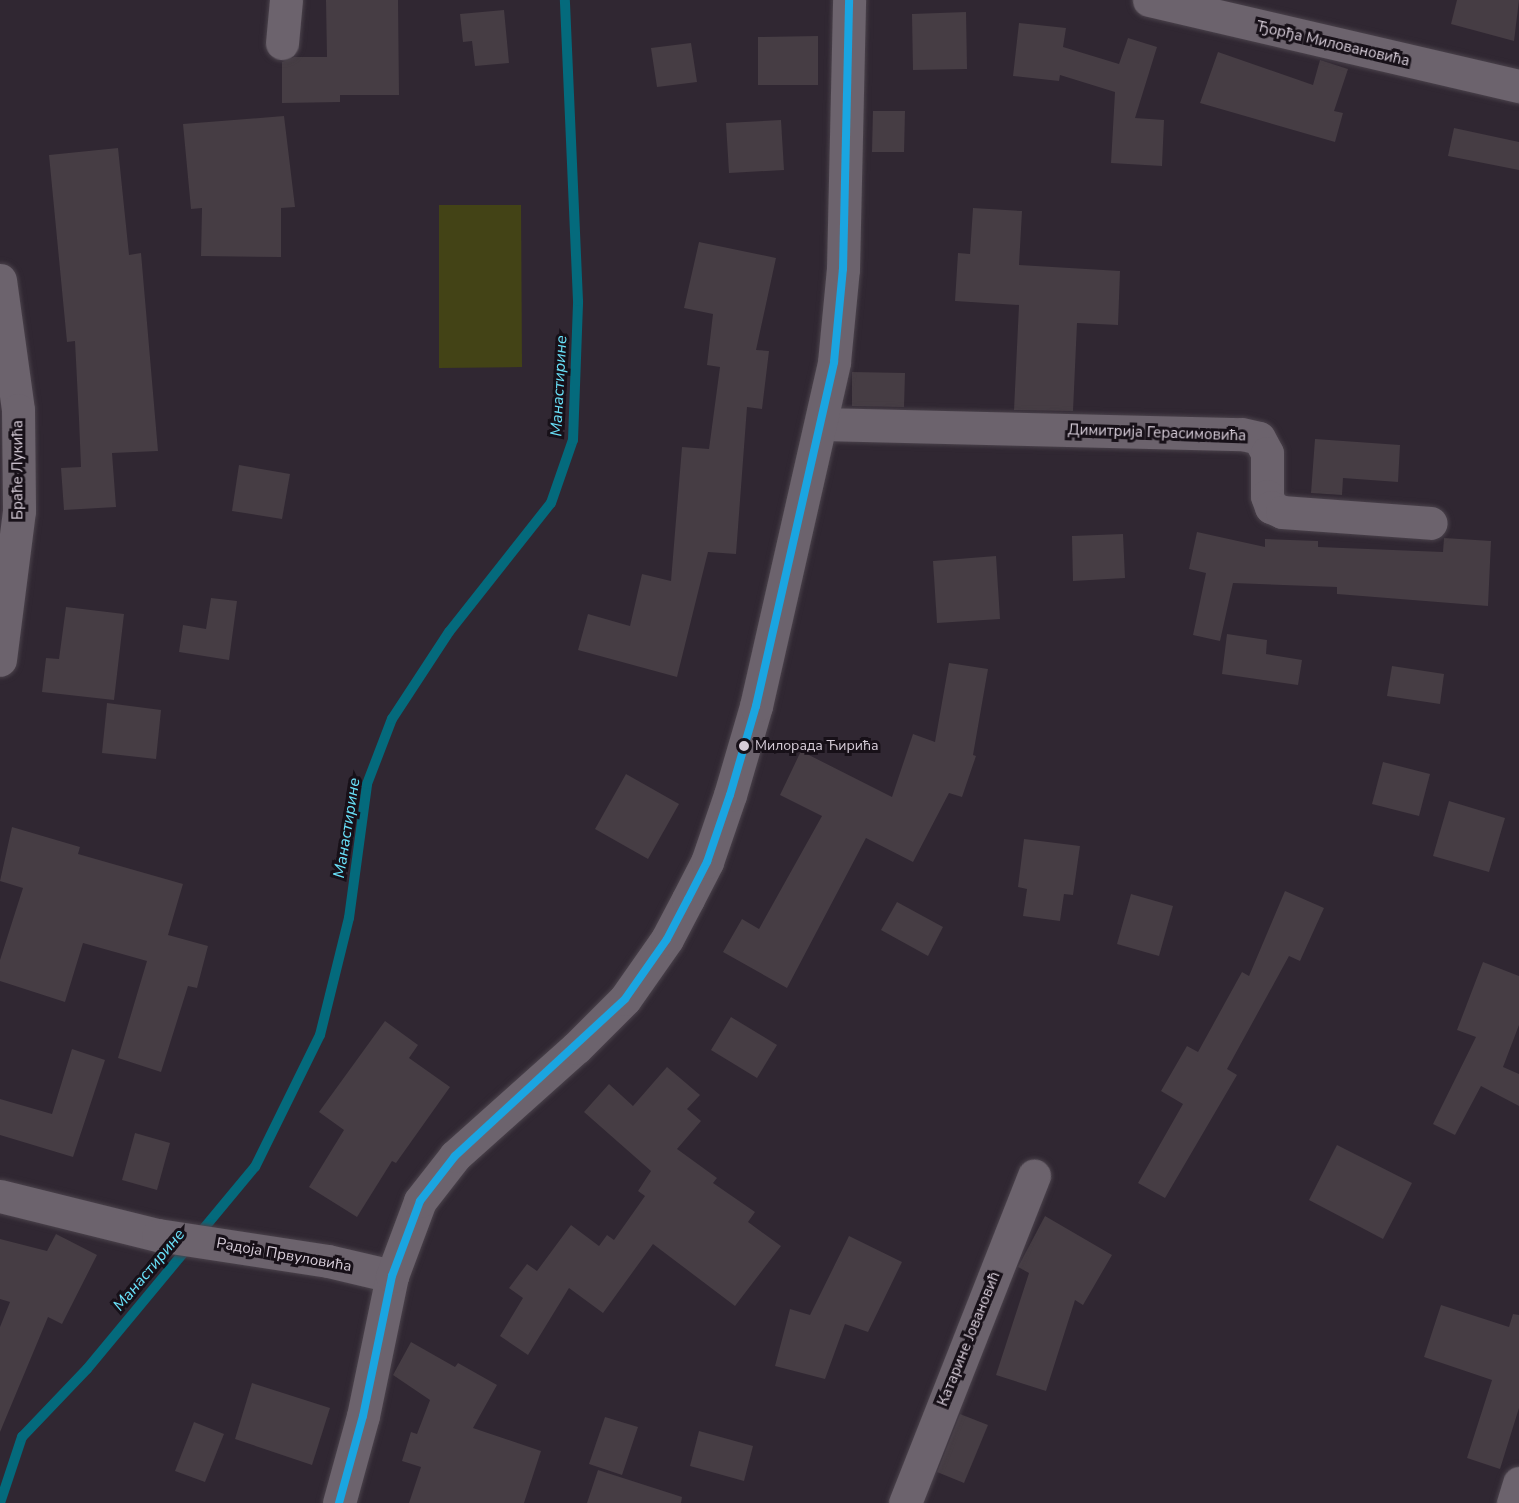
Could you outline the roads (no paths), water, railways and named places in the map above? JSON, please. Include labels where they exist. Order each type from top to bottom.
[{"type":"street","points":[[282,43],[286,0]]},
{"type":"street","points":[[339,1503],[363,1416],[392,1276],[411,1219],[435,1178],[625,999],[667,939],[693,889],[730,795],[756,706],[822,424],[841,314],[849,0]]},
{"type":"street","name":"Ђорђа Миловановића","points":[[1149,0],[1519,86]]},
{"type":"street","name":"Браће Лукића","points":[[0,280],[18,410],[19,511],[0,660]]},
{"type":"street","name":"Димитрија Герасимовића","points":[[822,424],[1242,434],[1259,438],[1266,453],[1267,496],[1271,507],[1282,512],[1431,524]]},
{"type":"street","name":"Катарине Јовановић","points":[[904,1503],[1034,1176]]},
{"type":"street","name":"Радоја Првуловића","points":[[0,1196],[158,1235],[232,1245],[392,1276]]},
{"type":"street","points":[[1514,1503],[1519,1484]]},
{"type":"waterway","name":"Манастирине","points":[[0,1503],[22,1437],[87,1369],[255,1167],[320,1035],[349,918],[367,784],[392,719],[449,632],[551,503],[573,440],[578,301],[565,0]]},
{"type":"place","name":"Милорада Ћирића","points":[[744,746]]}]
